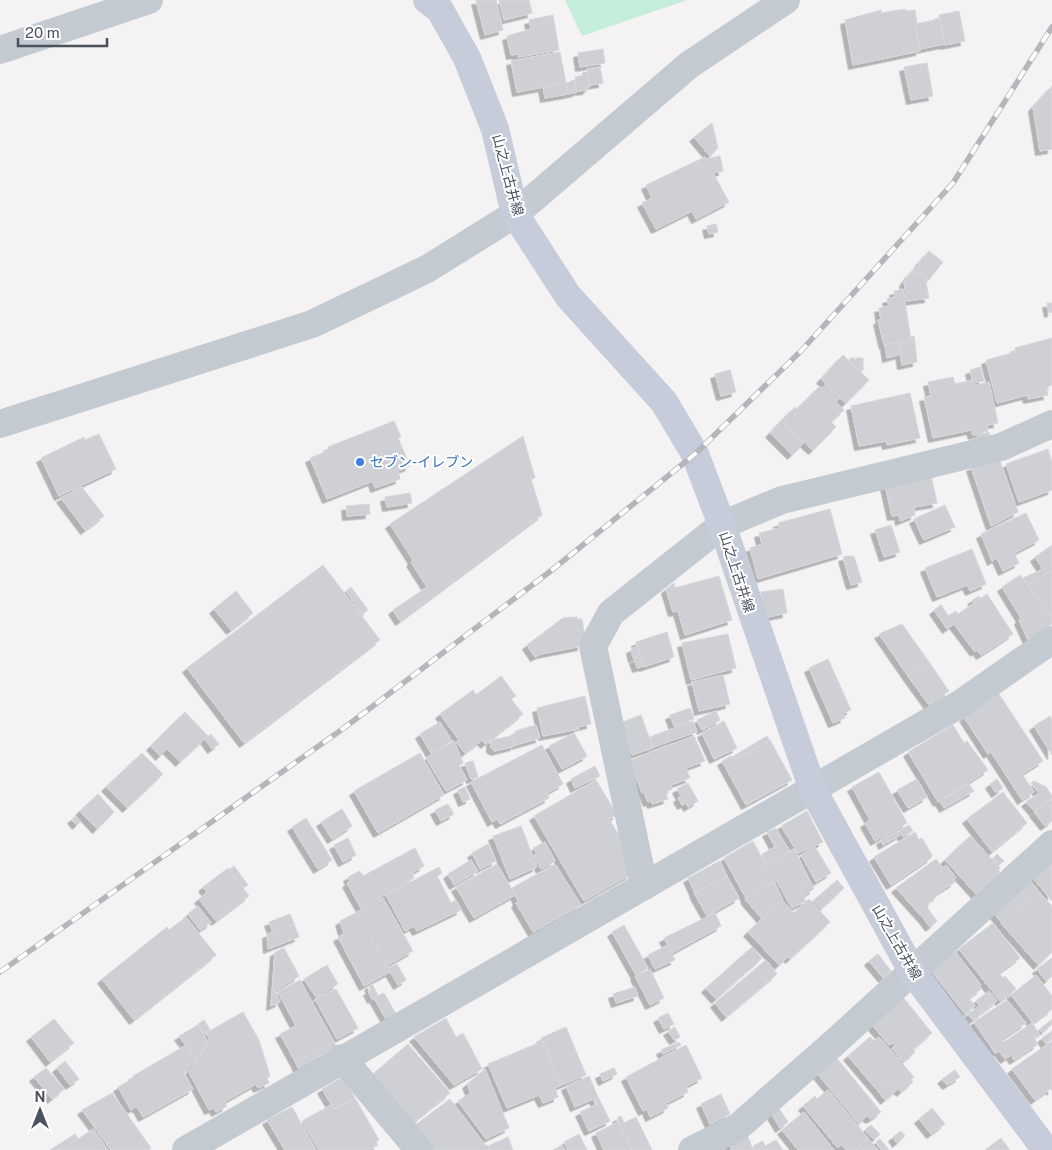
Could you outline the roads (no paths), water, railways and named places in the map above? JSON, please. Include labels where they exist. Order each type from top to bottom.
[{"type":"main road","name":"山之上古井線","points":[[427,0],[440,10],[467,58],[495,129],[515,214],[568,296],[664,402],[695,454],[722,525],[744,596],[813,790],[912,971],[1046,1150]]},
{"type":"street","points":[[0,50],[148,0]]},
{"type":"street","points":[[0,424],[312,324],[427,269],[515,214],[689,64],[786,0]]},
{"type":"street","points":[[644,886],[594,646],[612,613],[722,525],[782,500],[1001,447],[1052,424]]},
{"type":"street","points":[[186,1150],[342,1058],[813,790],[960,704],[1052,640]]},
{"type":"street","points":[[692,1150],[738,1127],[1052,844]]},
{"type":"street","points":[[342,1058],[419,1150]]},
{"type":"railway","points":[[0,972],[344,728],[552,570],[695,454],[801,351],[953,183],[1052,27]]},
{"type":"place","name":"セブン-イレブン","points":[[360,462]]}]
